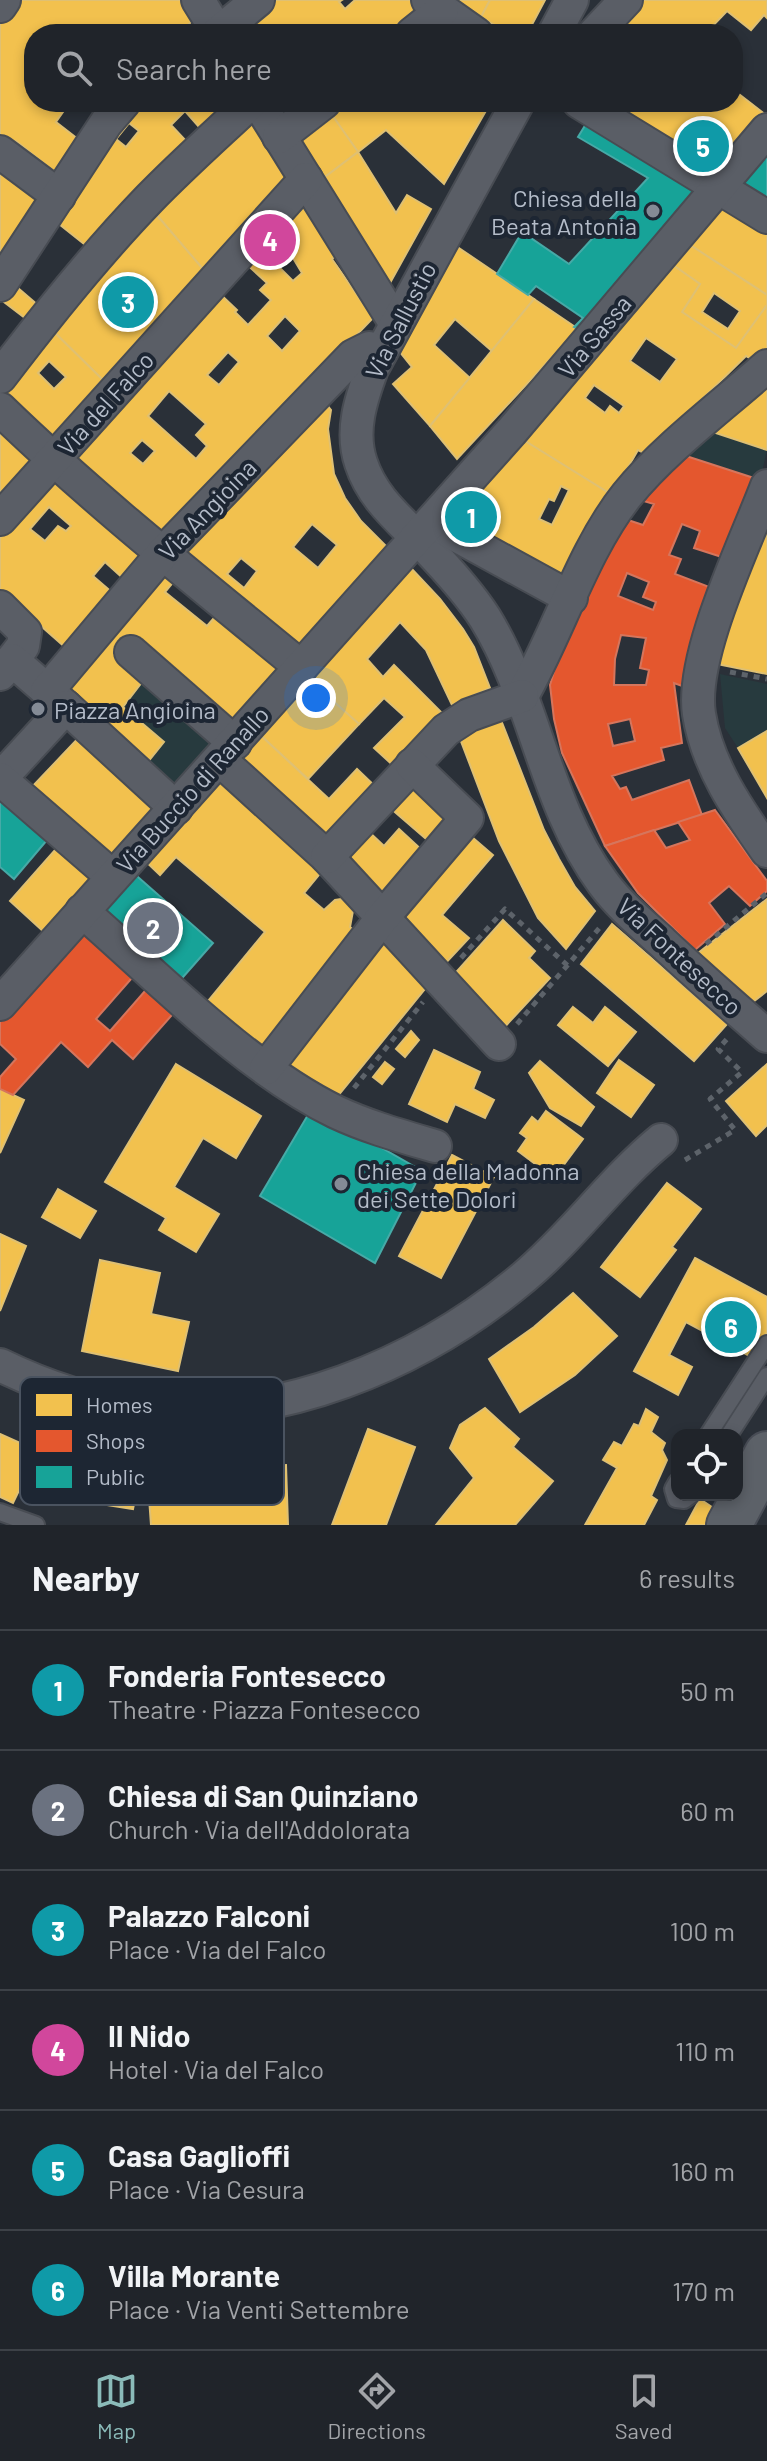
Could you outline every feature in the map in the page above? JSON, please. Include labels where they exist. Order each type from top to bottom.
[{"type":"main road","points":[[729,1525],[767,1454]]},
{"type":"street","points":[[0,6],[4,0]]},
{"type":"street","points":[[207,24],[258,0]]},
{"type":"street","points":[[559,24],[572,0]]},
{"type":"street","points":[[603,24],[626,0]]},
{"type":"street","points":[[420,24],[435,5],[462,24]]},
{"type":"street","points":[[0,285],[115,112]]},
{"type":"street","points":[[0,377],[107,245],[149,199],[240,112]]},
{"type":"street","points":[[264,112],[306,179],[388,338]]},
{"type":"street","points":[[279,137],[311,112]]},
{"type":"street","name":"Via Sallustio","points":[[512,112],[388,338],[360,404],[357,423],[360,462],[380,500],[424,530],[484,616],[522,696]]},
{"type":"street","points":[[595,112],[767,217]]},
{"type":"street","name":"Via Sassa","points":[[424,530],[767,130]]},
{"type":"street","points":[[0,152],[59,196]]},
{"type":"street","name":"Via del Falco","points":[[0,519],[306,179]]},
{"type":"street","name":"Via Angioina","points":[[56,699],[115,637],[163,553],[353,356],[388,338]]},
{"type":"street","points":[[327,857],[457,721],[522,696],[605,527],[627,495],[658,463],[767,366]]},
{"type":"street","points":[[0,409],[53,460],[301,667]]},
{"type":"street","points":[[767,486],[705,652],[698,689],[698,712],[708,750],[733,800],[767,851]]},
{"type":"street","points":[[424,530],[571,598]]},
{"type":"street","name":"Via Buccio di Ranallo","points":[[0,1004],[424,530]]},
{"type":"street","points":[[0,607],[25,632],[23,646],[6,667],[56,699],[176,808]]},
{"type":"street","points":[[115,637],[228,751],[499,1044]]},
{"type":"street","name":"Via Fontesecco","points":[[522,696],[563,812],[586,858],[604,884],[630,913],[754,1028]]},
{"type":"street","points":[[56,699],[0,779],[113,877]]},
{"type":"street","points":[[266,1068],[383,917],[467,818],[412,765]]},
{"type":"street","points":[[82,911],[266,1068],[317,1101],[356,1121],[435,1146]]},
{"type":"street","points":[[284,1397],[317,1391],[412,1351],[490,1304],[547,1255],[651,1148]]},
{"type":"street","points":[[0,1365],[31,1377]]},
{"type":"lane","points":[[712,1429],[767,1344]]},
{"type":"lane","points":[[733,1429],[767,1376]]},
{"type":"lane","points":[[0,1512],[36,1525]]},
{"type":"path","points":[[684,963],[767,893]]},
{"type":"path","points":[[499,1044],[610,915]]},
{"type":"path","points":[[651,1148],[661,1177],[735,1130],[710,1099],[742,1072],[718,1049],[754,1028]]},
{"type":"green space","points":[[710,431],[767,450],[760,480],[683,455]]},
{"type":"green space","points":[[720,674],[767,684],[767,731],[738,748],[725,728]]},
{"type":"green space","points":[[146,677],[222,743],[173,796],[143,768],[164,741],[123,707]]},
{"type":"building: Homes","points":[[14,0],[185,0],[196,17],[189,24],[24,24],[24,112],[63,112],[56,122],[83,143],[61,177],[16,141],[12,146],[0,136],[0,24]]},
{"type":"building: Homes","points":[[264,0],[342,0],[339,2],[345,9],[355,0],[418,0],[433,10],[416,24],[238,24]]},
{"type":"building: Homes","points":[[453,0],[490,0],[481,17]]},
{"type":"building: Homes","points":[[490,0],[545,0],[532,24],[493,24],[481,17]]},
{"type":"building: Homes","points":[[637,0],[767,0],[767,18],[764,15],[751,30],[727,11],[715,24],[614,24]]},
{"type":"building: Homes","points":[[743,97],[766,115],[716,178],[611,112],[743,112]]},
{"type":"building: Homes","points":[[129,112],[184,112],[171,125],[187,142],[89,248],[54,220]],"holes":[[[129,123],[139,131],[126,147],[116,139]]]},
{"type":"building: Homes","points":[[186,112],[218,112],[200,128]]},
{"type":"building: Homes","points":[[316,112],[330,112],[358,152],[317,183],[286,136]]},
{"type":"building: Homes","points":[[330,112],[485,112],[444,184],[386,130],[358,152]]},
{"type":"building: Homes","points":[[253,115],[296,179],[208,275],[155,213]]},
{"type":"building: Homes","points":[[358,152],[396,213],[407,195],[431,209],[385,292],[317,183]]},
{"type":"building: Homes","points":[[0,166],[45,200],[0,268]]},
{"type":"building: Homes","points":[[305,192],[341,251],[332,259],[373,318],[162,538],[71,458],[219,293],[248,325],[271,300],[260,290],[267,283],[242,260]],"holes":[[[287,248],[302,273],[293,281],[274,262]],[[285,316],[300,331],[282,351],[267,336]],[[228,352],[239,362],[219,385],[207,375]],[[169,391],[206,424],[196,435],[207,446],[196,459],[148,416]],[[142,440],[155,451],[143,464],[130,453]]]},
{"type":"building: Homes","points":[[724,201],[767,227],[767,295],[687,243]]},
{"type":"building: Homes","points":[[155,213],[208,275],[108,385],[50,328]]},
{"type":"building: Homes","points":[[687,243],[767,295],[767,305],[736,348],[682,312],[700,284],[670,263]],"holes":[[[714,293],[740,311],[728,329],[702,312]]]},
{"type":"building: Homes","points":[[456,246],[534,299],[492,351],[455,319],[434,345],[470,378],[430,426],[393,384],[412,367],[399,351]]},
{"type":"building: Homes","points":[[670,263],[700,284],[682,312],[736,348],[767,305],[767,353],[757,363],[746,356],[646,454],[638,450],[612,495],[517,436]],"holes":[[[646,338],[677,359],[660,382],[630,361]],[[594,385],[624,406],[619,413],[610,406],[605,413],[585,398]]]},
{"type":"building: Homes","points":[[11,282],[40,307],[29,321],[0,299]]},
{"type":"building: Homes","points":[[534,299],[578,329],[457,459],[430,426]]},
{"type":"building: Homes","points":[[50,328],[108,385],[53,446],[0,398],[0,389]],"holes":[[[49,361],[66,377],[54,389],[38,373]]]},
{"type":"building: Homes","points":[[767,382],[767,450],[710,431]]},
{"type":"building: Homes","points":[[324,401],[331,410],[328,429],[334,474],[345,498],[361,521],[390,550],[297,652],[178,553]],"holes":[[[312,524],[337,545],[318,568],[293,547]],[[241,558],[257,571],[244,588],[227,574]]]},
{"type":"building: Homes","points":[[0,419],[43,456],[0,507]]},
{"type":"building: Homes","points":[[517,436],[612,495],[568,587],[444,520]],"holes":[[[561,486],[569,490],[552,525],[539,519],[549,499],[554,501]]]},
{"type":"building: Homes","points":[[54,477],[145,557],[125,580],[105,562],[93,576],[114,594],[66,648],[0,590],[0,538]],"holes":[[[49,507],[71,526],[66,531],[58,526],[45,541],[30,529]]]},
{"type":"building: Homes","points":[[767,512],[767,674],[712,663]]},
{"type":"building: Homes","points":[[170,564],[181,573],[165,592],[207,626],[221,610],[287,664],[232,729],[146,677],[123,707],[164,742],[143,768],[60,695]]},
{"type":"building: Homes","points":[[410,567],[463,629],[474,647],[490,688],[452,705],[426,650],[400,622],[367,659],[383,677],[394,665],[446,717],[397,769],[374,748],[405,717],[384,698],[359,724],[307,678]]},
{"type":"building: Homes","points":[[307,678],[359,724],[308,779],[257,732]]},
{"type":"building: Homes","points":[[501,720],[544,830],[575,887],[595,911],[566,949],[538,918],[499,841],[459,736]]},
{"type":"building: Homes","points":[[86,730],[164,805],[112,861],[31,788]]},
{"type":"building: Homes","points":[[767,731],[767,798],[738,748]]},
{"type":"building: Homes","points":[[257,732],[329,799],[357,769],[379,790],[325,850],[229,761]]},
{"type":"building: Homes","points":[[222,769],[327,865],[304,893],[324,910],[335,900],[349,903],[353,911],[350,927],[357,933],[258,1053],[203,1007],[265,932],[176,857],[160,875],[141,857]]},
{"type":"building: Homes","points":[[412,776],[453,817],[432,844],[388,806]]},
{"type":"building: Homes","points":[[366,829],[384,846],[399,829],[424,852],[379,900],[337,860]]},
{"type":"building: Homes","points":[[465,831],[493,855],[442,915],[469,938],[441,968],[394,916]]},
{"type":"building: Homes","points":[[56,849],[90,879],[44,932],[10,901]]},
{"type":"building: Homes","points":[[767,899],[767,991],[753,1002],[698,953]]},
{"type":"building: Homes","points":[[503,920],[535,951],[529,958],[550,978],[500,1032],[450,979]]},
{"type":"building: Homes","points":[[612,924],[727,1024],[694,1061],[581,964]]},
{"type":"building: Homes","points":[[382,930],[429,984],[333,1102],[281,1067]]},
{"type":"building: Homes","points":[[573,1007],[593,1023],[605,1007],[636,1032],[608,1066],[558,1025]]},
{"type":"building: Homes","points":[[411,1031],[419,1040],[405,1057],[396,1049]]},
{"type":"building: Homes","points":[[434,1050],[480,1072],[473,1089],[494,1100],[485,1118],[455,1104],[447,1122],[409,1104]]},
{"type":"building: Homes","points":[[619,1060],[654,1085],[631,1117],[597,1093]]},
{"type":"building: Homes","points":[[540,1061],[594,1107],[581,1126],[550,1108],[529,1073]]},
{"type":"building: Homes","points":[[385,1062],[394,1069],[382,1084],[373,1077]]},
{"type":"building: Homes","points":[[176,1064],[261,1116],[236,1158],[203,1138],[174,1187],[219,1214],[196,1252],[159,1230],[166,1218],[105,1182]]},
{"type":"building: Homes","points":[[767,1064],[767,1125],[756,1136],[726,1101]]},
{"type":"building: Homes","points":[[0,1089],[24,1100],[0,1153]]},
{"type":"building: Homes","points":[[546,1111],[583,1139],[554,1178],[518,1151],[527,1138],[520,1133],[532,1117],[538,1122]]},
{"type":"building: Homes","points":[[452,1155],[494,1177],[441,1278],[399,1256]]},
{"type":"building: Homes","points":[[667,1183],[701,1209],[672,1247],[676,1250],[640,1297],[601,1267]]},
{"type":"building: Homes","points":[[58,1189],[96,1211],[80,1238],[42,1217]]},
{"type":"building: Homes","points":[[0,1234],[26,1246],[0,1311]]},
{"type":"building: Homes","points":[[695,1258],[767,1297],[767,1332],[753,1358],[686,1322],[669,1355],[692,1367],[678,1395],[634,1371]]},
{"type":"building: Homes","points":[[100,1260],[160,1273],[151,1314],[189,1322],[178,1371],[82,1351]]},
{"type":"building: Homes","points":[[573,1293],[617,1336],[575,1375],[520,1412],[489,1359],[534,1327]]},
{"type":"building: Homes","points":[[485,1408],[519,1439],[513,1447],[553,1481],[515,1525],[436,1525],[474,1478],[450,1448],[460,1425]]},
{"type":"building: Homes","points":[[646,1409],[658,1417],[651,1432],[665,1443],[662,1450],[667,1460],[651,1496],[657,1500],[644,1525],[585,1525],[617,1468],[603,1460],[614,1442],[622,1446],[634,1424],[639,1426]]},
{"type":"building: Homes","points":[[368,1429],[415,1447],[386,1525],[332,1525]]},
{"type":"building: Homes","points":[[0,1434],[20,1443],[20,1488],[13,1503],[0,1497]]},
{"type":"building: Homes","points":[[284,1465],[288,1525],[151,1525],[150,1505],[284,1505]]},
{"type":"building: Homes","points":[[699,1501],[715,1509],[708,1525],[686,1525]]},
{"type":"building: Homes","points":[[107,1505],[134,1505],[133,1509]]},
{"type":"building: Shops","points":[[683,455],[760,480],[734,561],[694,548],[700,531],[682,524],[669,555],[681,559],[675,574],[712,588],[682,686],[674,683],[682,743],[661,748],[664,760],[612,776],[620,789],[626,787],[632,800],[689,780],[702,815],[605,846],[562,753],[550,685],[562,644],[622,518],[643,525],[654,504],[637,499]],"holes":[[[627,573],[649,582],[643,597],[656,602],[653,610],[618,596]],[[621,635],[646,638],[640,668],[649,670],[646,685],[614,685],[615,659]],[[630,719],[635,741],[613,746],[608,724]]]},
{"type":"building: Shops","points":[[715,810],[767,881],[767,891],[750,906],[729,886],[709,903],[725,924],[695,950],[638,893],[605,846],[654,830],[666,848],[690,840],[678,822]]},
{"type":"building: Shops","points":[[85,924],[138,971],[96,1019],[110,1031],[152,983],[179,1007],[133,1059],[112,1040],[88,1067],[61,1042],[13,1095],[0,1089],[0,1077],[16,1059],[0,1044],[0,1020]]},
{"type":"building: Public","name":"Chiesa della Beata Antonia","points":[[589,119],[706,189],[578,329],[574,327],[583,318],[536,286],[528,295],[497,274],[522,232],[569,264],[648,178],[578,137]]},
{"type":"building: Public","points":[[767,145],[767,209],[731,188]]},
{"type":"building: Public","points":[[0,801],[47,840],[14,879],[0,867]]},
{"type":"building: Public","points":[[130,870],[213,943],[176,985],[93,912]]},
{"type":"building: Public","name":"Chiesa della Madonna dei Sette Dolori","points":[[312,1108],[422,1171],[375,1263],[260,1196]]},
{"type":"place","name":"Casa Gaglioffi","points":[[703,146]]},
{"type":"place","name":"Chiesa della Beata Antonia","points":[[653,211]]},
{"type":"place","name":"Il Nido","points":[[270,240]]},
{"type":"place","name":"Palazzo Falconi","points":[[128,302]]},
{"type":"place","name":"Fonderia Fontesecco","points":[[471,517]]},
{"type":"place","name":"Piazza Angioina","points":[[38,709]]},
{"type":"place","name":"Chiesa di San Quinziano","points":[[153,928]]},
{"type":"place","name":"Chiesa della Madonna dei Sette Dolori","points":[[341,1184]]},
{"type":"place","name":"Villa Morante","points":[[731,1327]]}]
